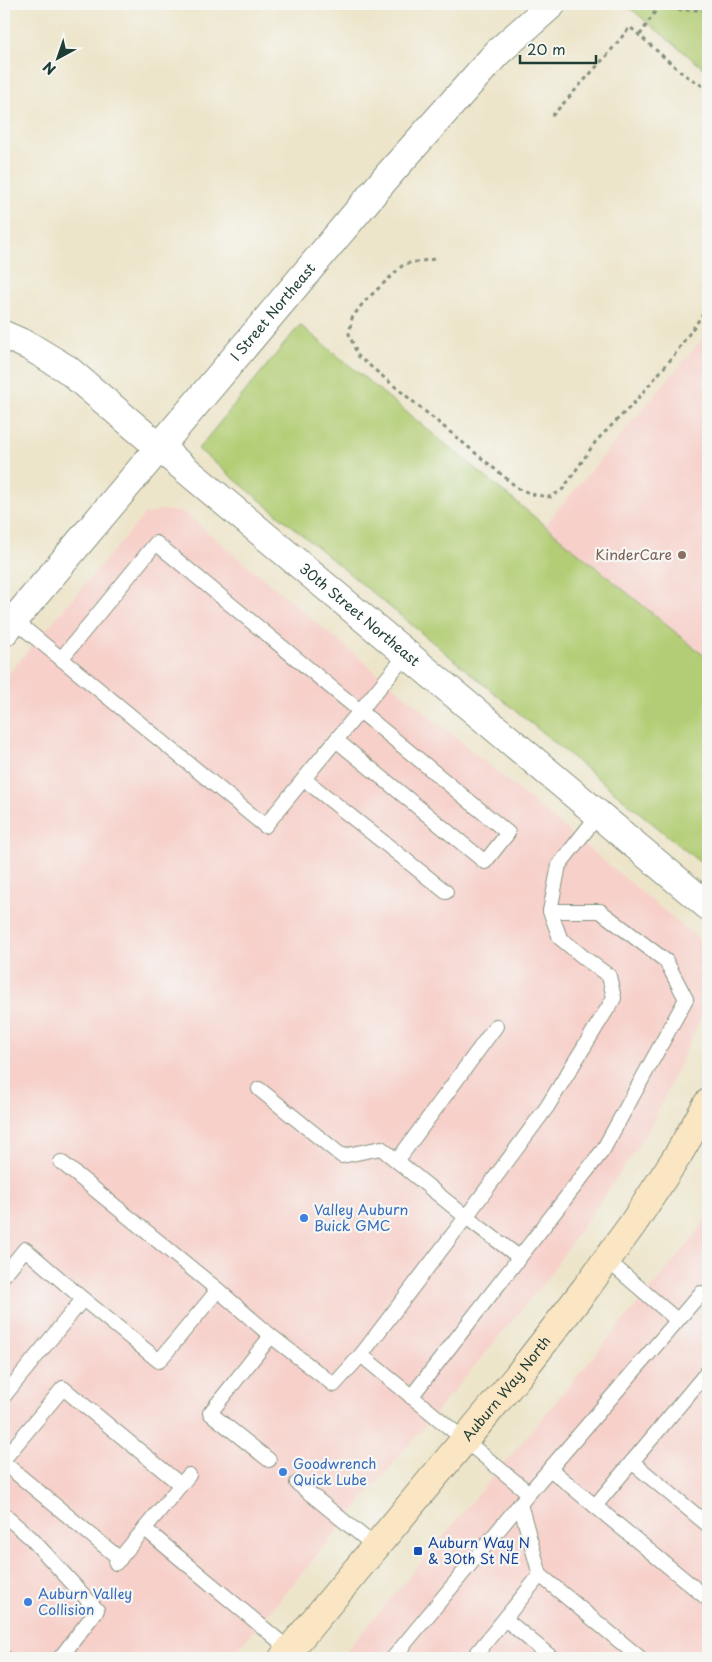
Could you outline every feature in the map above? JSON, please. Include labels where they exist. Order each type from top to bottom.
[{"type":"main road","name":"Auburn Way North","points":[[286,1656],[522,1370],[607,1260],[678,1155],[708,1103]]},
{"type":"street","name":"I Street Northeast","points":[[9,626],[396,166],[497,53],[552,4]]},
{"type":"street","name":"30th Street Northeast","points":[[4,335],[29,346],[67,369],[708,906]]},
{"type":"lane","points":[[61,659],[156,543],[508,834],[485,862],[336,740]]},
{"type":"lane","points":[[9,626],[61,659],[265,826],[406,654]]},
{"type":"lane","points":[[304,779],[446,892]]},
{"type":"lane","points":[[61,1162],[218,1290],[271,1336],[334,1385],[361,1355],[466,1218],[547,1107],[614,998],[609,976],[560,938],[550,911],[559,865],[599,814]]},
{"type":"lane","points":[[411,1397],[603,1150],[686,999],[666,961],[600,910],[550,911]]},
{"type":"lane","points":[[397,1161],[496,1026]]},
{"type":"lane","points":[[259,1089],[342,1156],[381,1148],[466,1218],[519,1257]]},
{"type":"lane","points":[[4,1275],[25,1249],[159,1361],[218,1290]]},
{"type":"lane","points":[[607,1260],[677,1320]]},
{"type":"lane","points":[[392,1658],[677,1320],[701,1293],[708,1299]]},
{"type":"lane","points":[[4,1396],[83,1299]]},
{"type":"lane","points":[[269,1460],[210,1412],[271,1336]]},
{"type":"lane","points":[[361,1355],[465,1440],[525,1499],[540,1575],[640,1658]]},
{"type":"lane","points":[[595,1506],[708,1371]]},
{"type":"lane","points":[[63,1388],[185,1480],[118,1561],[4,1461],[63,1388]]},
{"type":"lane","points":[[632,1462],[708,1524]]},
{"type":"lane","points":[[550,1469],[708,1599]]},
{"type":"lane","points":[[297,1483],[376,1547]]},
{"type":"lane","points":[[4,1515],[32,1538],[97,1610],[60,1658]]},
{"type":"lane","points":[[145,1529],[286,1656]]},
{"type":"lane","points":[[473,1658],[540,1575]]},
{"type":"lane","points":[[505,1619],[552,1658]]},
{"type":"path","points":[[640,35],[661,4],[676,10],[708,10]]},
{"type":"path","points":[[552,116],[630,27],[683,74],[708,89]]},
{"type":"path","points":[[434,258],[404,264],[363,303],[352,318],[349,334],[358,356],[519,489],[535,496],[551,497],[563,489],[596,441],[633,404],[661,371],[708,307]]},
{"type":"shaded area","points":[[708,332],[708,659],[545,525]]},
{"type":"shaded area","points":[[161,510],[183,512],[708,947],[708,1002],[648,1132],[543,1284],[231,1658],[4,1658],[4,679],[144,515]]},
{"type":"shaded area","points":[[708,1215],[708,1658],[341,1658],[694,1237]]},
{"type":"green space","points":[[625,4],[708,4],[708,72]]},
{"type":"green space","points":[[300,325],[708,659],[708,869],[198,449]]},
{"type":"place","name":"KinderCare","points":[[682,555]]},
{"type":"place","name":"Valley Auburn Buick GMC","points":[[304,1218]]},
{"type":"place","name":"Goodwrench Quick Lube","points":[[283,1472]]},
{"type":"place","name":"Auburn Way N & 30th St NE","points":[[418,1551]]},
{"type":"place","name":"Auburn Valley Collision","points":[[28,1602]]}]
